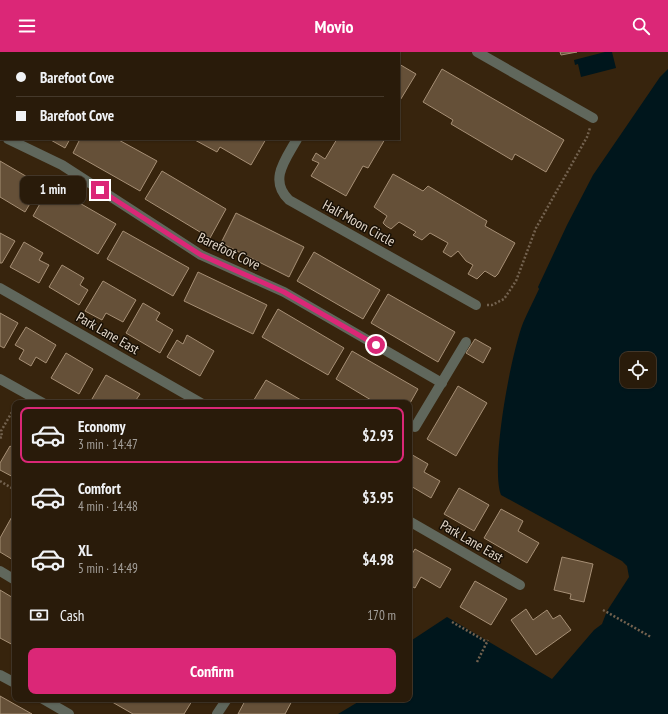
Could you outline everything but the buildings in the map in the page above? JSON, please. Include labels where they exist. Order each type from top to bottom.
[{"type":"street","points":[[477,52],[593,118]]},
{"type":"street","name":"Barefoot Cove","points":[[10,140],[62,165],[201,255],[284,292],[442,383]]},
{"type":"street","name":"Half Moon Circle","points":[[296,140],[278,176],[282,193],[285,196],[476,305]]},
{"type":"street","name":"Park Lane East","points":[[0,288],[197,400]]},
{"type":"street","points":[[415,427],[466,342]]},
{"type":"street","points":[[0,378],[38,400]]},
{"type":"street","name":"Park Lane East","points":[[412,524],[520,585]]},
{"type":"street","points":[[0,572],[12,578]]},
{"type":"street","points":[[0,675],[12,681]]},
{"type":"street","points":[[48,702],[69,714]]},
{"type":"street","points":[[217,714],[223,702]]},
{"type":"path","points":[[476,305],[492,305],[504,299],[516,281],[536,228],[587,137],[593,118]]},
{"type":"path","points":[[0,438],[2,437],[0,432],[12,412]]},
{"type":"path","points":[[0,481],[12,488]]},
{"type":"path","points":[[603,610],[651,637]]},
{"type":"path","points":[[452,622],[487,641],[477,662]]},
{"type":"water","points":[[605,52],[612,52],[616,68],[581,77],[578,64],[575,65],[574,60]]},
{"type":"water","points":[[668,69],[668,714],[338,714],[358,702],[412,702],[412,640],[447,617],[552,679],[594,630],[602,624],[607,611],[629,577],[627,566],[622,561],[501,495],[498,480],[498,460],[503,409],[518,338],[523,323],[539,289],[538,287],[567,225],[593,175],[660,77]]},
{"type":"route","points":[[100,190],[201,255],[284,292],[376,345]]}]
